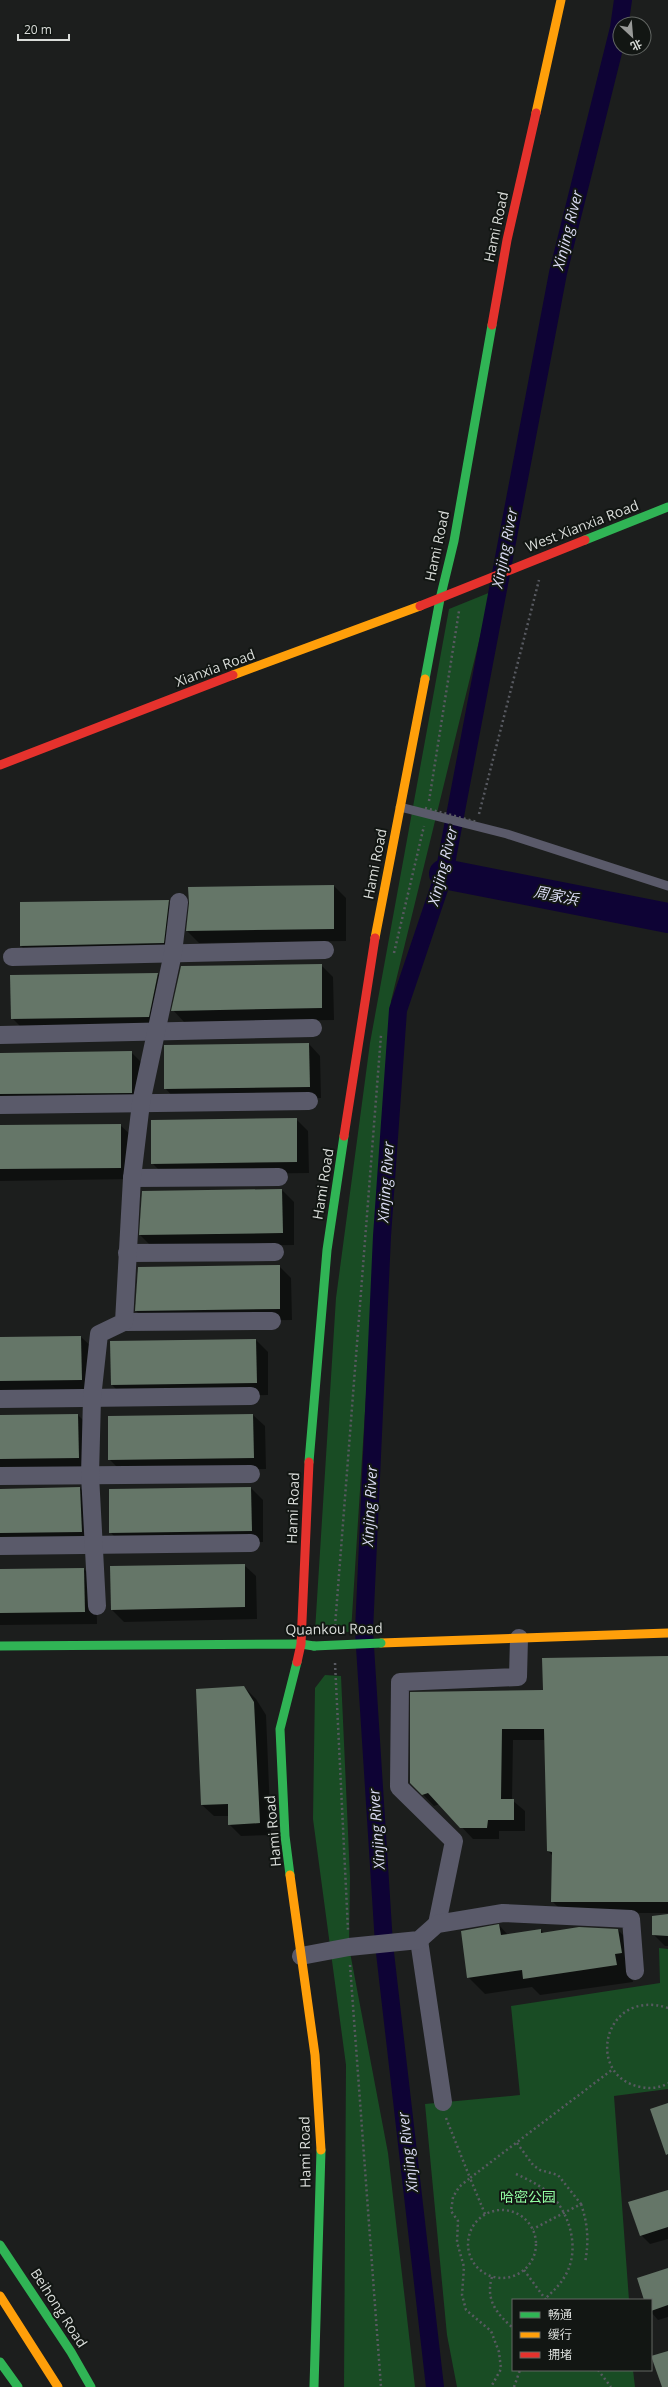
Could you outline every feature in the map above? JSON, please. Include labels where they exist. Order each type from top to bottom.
[{"type":"main road","name":"Hami Road","points":[[314,2387],[321,2146],[315,2055],[285,1836],[280,1729],[301,1644],[308,1469],[327,1250],[371,961],[440,599],[454,541],[507,240],[561,0]]},
{"type":"main road","name":"West Xianxia Road","points":[[440,599],[545,555],[668,507]]},
{"type":"main road","name":"Xianxia Road","points":[[0,765],[76,734],[440,599]]},
{"type":"main road","name":"Quankou Road","points":[[0,1646],[301,1644],[314,1646],[668,1633]]},
{"type":"main road","name":"Beihong Road","points":[[0,2245],[71,2352],[91,2387]]},
{"type":"main road","points":[[0,2296],[58,2387]]},
{"type":"main road","points":[[0,2362],[18,2387]]},
{"type":"street","points":[[124,1322],[132,1178],[141,1103],[173,954],[180,902]]},
{"type":"street","points":[[12,957],[325,950]]},
{"type":"street","points":[[0,1035],[313,1028]]},
{"type":"street","points":[[0,1105],[309,1101]]},
{"type":"street","points":[[132,1178],[279,1177]]},
{"type":"street","points":[[127,1254],[274,1252]]},
{"type":"street","points":[[97,1606],[95,1545],[90,1475],[92,1398],[99,1334],[124,1322],[272,1321]]},
{"type":"street","points":[[0,1399],[251,1396]]},
{"type":"street","points":[[0,1476],[251,1474]]},
{"type":"street","points":[[0,1546],[251,1543]]},
{"type":"street","points":[[437,1924],[454,1841],[399,1787],[400,1682],[518,1677],[519,1638]]},
{"type":"street","points":[[301,1956],[349,1947],[419,1940],[437,1924],[503,1913],[631,1919],[635,1971]]},
{"type":"street","points":[[419,1940],[443,2102]]},
{"type":"lane","points":[[400,807],[426,811],[477,824],[668,886]]},
{"type":"path","points":[[426,811],[477,824],[545,555]]},
{"type":"path","points":[[393,958],[426,811],[463,589]]},
{"type":"path","points":[[381,2387],[349,1947],[334,1645],[382,1027]]},
{"type":"path","points":[[668,2008],[656,2004],[642,2004],[629,2009],[618,2017],[610,2029],[607,2042],[608,2056],[613,2069],[623,2079],[635,2086],[649,2088],[668,2083]]},
{"type":"path","points":[[491,2387],[501,2369],[498,2352],[491,2331],[466,2310],[462,2295],[464,2267],[457,2242],[458,2221],[451,2212],[453,2197],[459,2187],[470,2178],[613,2069]]},
{"type":"path","points":[[443,2102],[446,2120],[485,2214]]},
{"type":"path","points":[[517,2143],[533,2165],[540,2170],[558,2175],[581,2204],[586,2218],[588,2246],[585,2263]]},
{"type":"path","points":[[516,2174],[537,2184],[552,2196],[565,2212],[570,2227],[572,2256],[566,2274],[546,2299],[524,2270]]},
{"type":"path","points":[[533,2229],[581,2204]]},
{"type":"path","points":[[496,2210],[518,2213],[527,2220],[533,2229],[535,2251],[531,2261],[524,2270],[514,2276],[503,2279],[492,2277],[481,2272],[473,2264],[468,2248],[470,2231],[476,2221],[485,2214],[496,2210]]},
{"type":"path","points":[[492,2277],[489,2295],[498,2313],[512,2327]]},
{"type":"path","points":[[514,2387],[520,2371]]},
{"type":"path","points":[[599,2371],[611,2387]]},
{"type":"green space","points":[[491,592],[391,1001],[351,1632],[315,1631],[336,1298],[370,1043],[449,609]]},
{"type":"green space","points":[[325,1675],[341,1676],[350,1877],[349,1947],[388,2153],[415,2387],[344,2387],[346,2065],[313,1819],[315,1688]]},
{"type":"green space","name":"哈密公园","points":[[659,1948],[668,1949],[668,2089],[614,2096],[629,2299],[512,2299],[512,2371],[633,2371],[635,2387],[457,2387],[447,2335],[425,2104],[520,2095],[511,2006],[660,1983]]},
{"type":"building","points":[[334,885],[334,929],[186,931],[189,903],[188,887]]},
{"type":"building","points":[[169,900],[164,943],[20,946],[20,902]]},
{"type":"building","points":[[322,964],[322,1008],[171,1011],[181,966]]},
{"type":"building","points":[[158,973],[149,1017],[11,1019],[10,975]]},
{"type":"building","points":[[309,1043],[310,1087],[164,1089],[164,1045]]},
{"type":"building","points":[[132,1051],[132,1093],[0,1094],[0,1053]]},
{"type":"building","points":[[297,1118],[297,1162],[151,1164],[151,1120]]},
{"type":"building","points":[[121,1124],[121,1168],[0,1169],[0,1125]]},
{"type":"building","points":[[282,1189],[283,1233],[139,1235],[142,1191]]},
{"type":"building","points":[[280,1265],[280,1309],[135,1311],[138,1267]]},
{"type":"building","points":[[81,1336],[82,1380],[0,1381],[0,1337]]},
{"type":"building","points":[[256,1339],[257,1383],[111,1385],[110,1341]]},
{"type":"building","points":[[78,1414],[79,1458],[0,1459],[0,1415]]},
{"type":"building","points":[[253,1414],[254,1458],[108,1460],[108,1416]]},
{"type":"building","points":[[80,1487],[82,1532],[0,1533],[0,1489]]},
{"type":"building","points":[[251,1487],[252,1531],[109,1533],[109,1489]]},
{"type":"building","points":[[245,1564],[245,1607],[111,1610],[110,1566]]},
{"type":"building","points":[[84,1568],[85,1612],[0,1613],[0,1569]]},
{"type":"building","points":[[668,1656],[668,1902],[551,1902],[552,1852],[547,1851],[544,1729],[502,1729],[501,1799],[514,1799],[514,1820],[488,1820],[487,1828],[460,1828],[428,1793],[422,1795],[410,1783],[410,1692],[543,1690],[542,1658]]},
{"type":"building","points":[[244,1686],[254,1702],[260,1823],[228,1825],[228,1804],[201,1805],[196,1689]]},
{"type":"building","points":[[668,1914],[668,1936],[652,1935],[652,1916]]},
{"type":"building","points":[[499,1924],[501,1935],[541,1929],[541,1933],[579,1927],[618,1929],[622,1953],[615,1954],[617,1965],[523,1979],[522,1970],[467,1978],[461,1931]]},
{"type":"building","points":[[668,2103],[668,2154],[666,2155],[650,2109]]},
{"type":"building","points":[[668,2190],[668,2227],[640,2236],[628,2202]]},
{"type":"building","points":[[668,2268],[668,2305],[652,2311],[652,2299],[644,2299],[637,2278]]},
{"type":"building","points":[[668,2351],[668,2387],[662,2387],[652,2356]]},
{"type":"waterway","name":"Xinjing River","points":[[435,2387],[384,1944],[364,1631],[382,1236],[398,1010],[444,874],[558,273],[619,28],[623,0]]},
{"type":"waterway","name":"周家浜","points":[[444,874],[668,918]]},
{"type":"traffic: fast","points":[[425,679],[440,599],[454,541],[492,325]]},
{"type":"traffic: fast","points":[[585,540],[668,507]]},
{"type":"traffic: fast","points":[[309,1462],[327,1250],[344,1136]]},
{"type":"traffic: fast","points":[[314,1646],[381,1643]]},
{"type":"traffic: fast","points":[[0,1646],[301,1644],[314,1646]]},
{"type":"traffic: fast","points":[[290,1875],[285,1836],[280,1729],[297,1662]]},
{"type":"traffic: fast","points":[[314,2387],[321,2150]]},
{"type":"traffic: fast","points":[[0,2245],[71,2352],[91,2387]]},
{"type":"traffic: fast","points":[[0,2362],[18,2387]]},
{"type":"traffic: slow","points":[[536,113],[561,0]]},
{"type":"traffic: slow","points":[[233,675],[420,606]]},
{"type":"traffic: slow","points":[[375,938],[425,679]]},
{"type":"traffic: slow","points":[[381,1643],[668,1633]]},
{"type":"traffic: slow","points":[[290,1875],[315,2055],[321,2150]]},
{"type":"traffic: slow","points":[[0,2296],[58,2387]]},
{"type":"traffic: jam","points":[[492,325],[507,240],[536,113]]},
{"type":"traffic: jam","points":[[420,606],[585,540]]},
{"type":"traffic: jam","points":[[0,765],[233,675]]},
{"type":"traffic: jam","points":[[344,1136],[375,938]]},
{"type":"traffic: jam","points":[[297,1662],[301,1644],[309,1462]]}]
